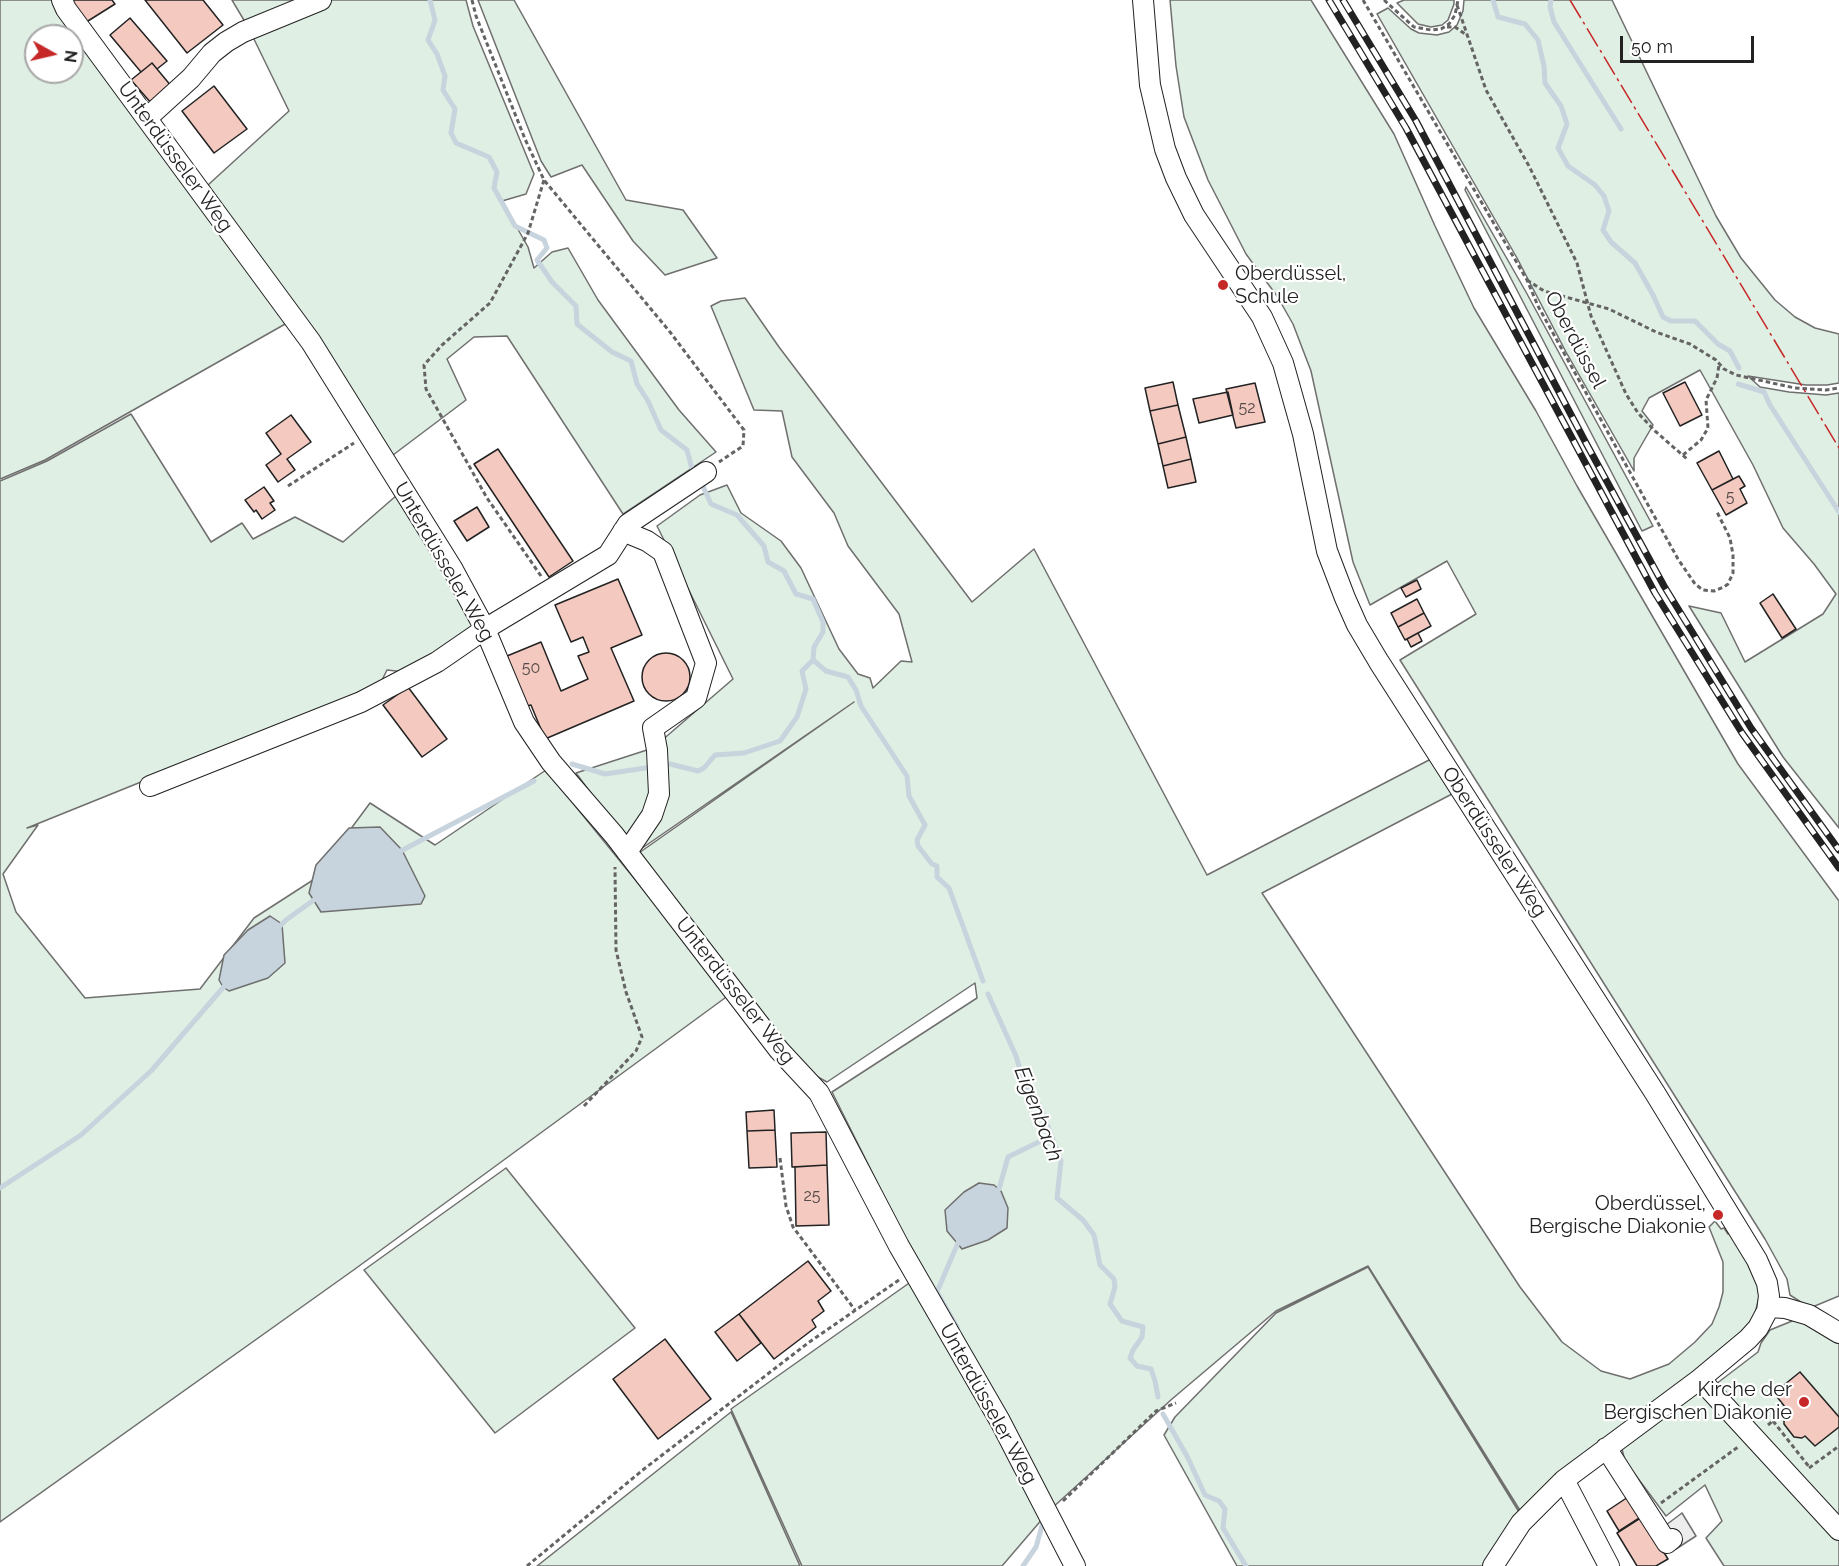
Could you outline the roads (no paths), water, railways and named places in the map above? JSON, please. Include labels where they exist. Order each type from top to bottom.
[{"type":"street","name":"Unterdüsseler Weg","points":[[62,0],[66,9],[311,342],[452,568],[485,629],[524,722],[551,762],[621,858],[779,1050],[819,1093],[913,1270],[1000,1421],[1076,1566]]},
{"type":"street","points":[[147,118],[226,42],[243,32],[321,0]]},
{"type":"street","name":"Oberdüsseler Weg","points":[[1143,0],[1150,85],[1165,149],[1191,210],[1266,324],[1283,363],[1303,434],[1327,551],[1357,625],[1378,662],[1655,1093],[1737,1227],[1765,1277],[1769,1296],[1776,1307]]},
{"type":"street","points":[[150,786],[361,702],[437,662],[485,629],[608,555],[628,524],[698,477]]},
{"type":"street","points":[[621,858],[652,815],[659,794],[657,750],[653,728],[696,698],[706,663],[663,552],[647,541],[623,531]]},
{"type":"street","points":[[1493,1566],[1521,1523],[1564,1480],[1700,1379],[1754,1333],[1764,1317],[1776,1307],[1809,1316],[1839,1333]]},
{"type":"street","points":[[1700,1379],[1839,1530]]},
{"type":"street","points":[[1606,1448],[1667,1543],[1672,1539]]},
{"type":"street","points":[[1564,1480],[1609,1566]]},
{"type":"waterway","name":"Eigenbach","points":[[430,0],[435,20],[428,40],[437,54],[445,76],[443,90],[455,109],[451,133],[456,143],[489,157],[497,172],[494,188],[515,226],[544,240],[547,248],[537,260],[552,282],[576,306],[577,324],[612,352],[631,361],[637,384],[648,401],[661,430],[687,450],[692,469],[711,504],[737,515],[764,546],[768,562],[784,571],[796,594],[813,599],[823,622],[823,632],[814,647],[813,660],[826,671],[848,677],[856,690],[861,706],[907,776],[909,796],[925,825],[917,840],[918,846],[932,864],[937,866],[937,877],[949,888],[983,981]]},
{"type":"waterway","points":[[1493,0],[1498,17],[1525,24],[1538,40],[1545,83],[1561,106],[1567,124],[1558,148],[1568,166],[1595,185],[1604,196],[1609,211],[1603,230],[1611,242],[1635,263],[1663,317],[1671,321],[1695,321],[1718,344],[1730,351],[1739,368]]},
{"type":"waterway","points":[[1551,0],[1550,7],[1554,22],[1621,129]]},
{"type":"waterway","points":[[1738,384],[1764,392],[1770,405],[1839,512]]},
{"type":"waterway","points":[[670,764],[698,771],[704,768],[715,755],[744,753],[780,741],[797,717],[806,689],[802,671],[813,660]]},
{"type":"waterway","points":[[572,764],[605,774],[652,767]]},
{"type":"waterway","points":[[397,853],[534,781]]},
{"type":"waterway","points":[[278,928],[318,897]]},
{"type":"waterway","points":[[0,1188],[81,1135],[152,1070],[227,983]]},
{"type":"waterway","name":"Eigenbach","points":[[988,994],[1016,1056],[1024,1083],[1040,1106],[1061,1161],[1057,1198],[1083,1220],[1094,1235],[1100,1265],[1114,1279],[1115,1287],[1110,1304],[1122,1321],[1143,1327],[1142,1337],[1130,1358],[1137,1366],[1151,1369],[1158,1397]]},
{"type":"waterway","points":[[995,1193],[999,1189],[1008,1157],[1051,1136]]},
{"type":"waterway","points":[[957,1327],[937,1292],[960,1238]]},
{"type":"waterway","name":"Eigenbach","points":[[1163,1414],[1187,1456],[1205,1495],[1219,1501],[1225,1509],[1223,1528],[1246,1566]]},
{"type":"waterway","points":[[1023,1566],[1036,1547],[1044,1519]]},
{"type":"railway","points":[[1329,0],[1406,128],[1655,593],[1742,733],[1839,868]]},
{"type":"railway","points":[[1343,0],[1416,121],[1664,586],[1751,728],[1839,850]]},
{"type":"place","name":"Oberdüssel, Schule","points":[[1223,285]]},
{"type":"place","name":"Oberdüssel, Bergische Diakonie","points":[[1718,1215]]},
{"type":"place","name":"Kirche der Bergischen Diakonie","points":[[1804,1402]]}]
